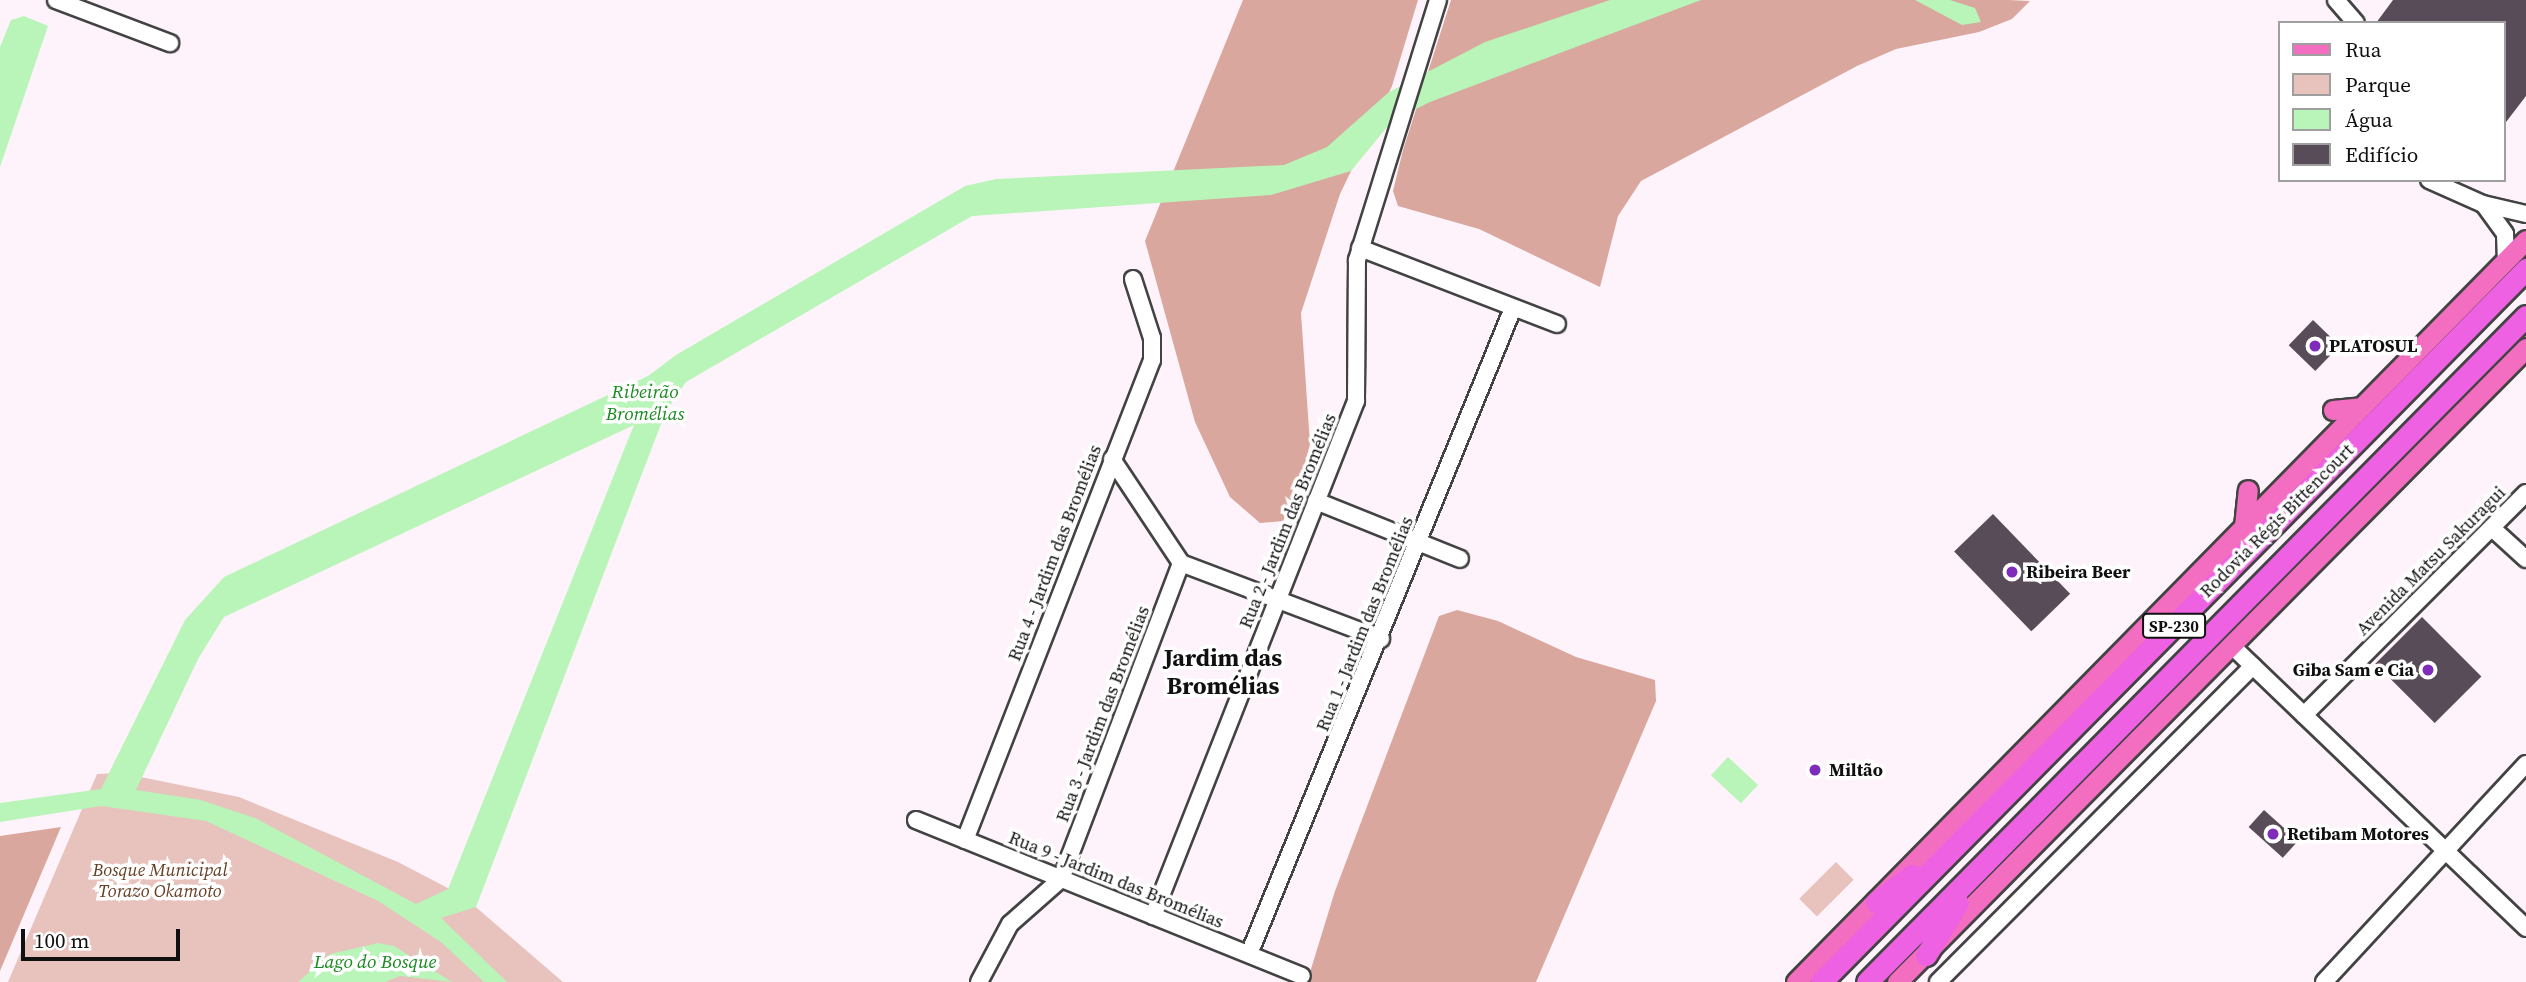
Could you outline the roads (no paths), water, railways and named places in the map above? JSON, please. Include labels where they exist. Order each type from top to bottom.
[{"type":"highway","name":"Rodovia Régis Bittencourt","points":[[1821,982],[2526,269]]},
{"type":"highway","name":"Rodovia Régis Bittencourt","points":[[1867,982],[2526,316]]},
{"type":"highway","points":[[2423,420],[2526,337]]},
{"type":"highway","points":[[1876,902],[1967,834]]},
{"type":"highway","points":[[1926,955],[1974,876]]},
{"type":"main road","points":[[1796,982],[2526,240]]},
{"type":"main road","points":[[1897,982],[2526,348]]},
{"type":"main road","points":[[2333,410],[2361,407]]},
{"type":"main road","points":[[2244,526],[2248,490]]},
{"type":"street","points":[[56,0],[170,43]]},
{"type":"street","name":"Rua 2 - Jardim das Bromélias","points":[[1153,916],[1317,501],[1360,384],[1360,248],[1401,128],[1438,0]]},
{"type":"street","points":[[2336,0],[2354,21]]},
{"type":"street","points":[[2433,182],[2483,205],[2526,214]]},
{"type":"street","points":[[2483,205],[2500,222],[2506,261]]},
{"type":"street","points":[[1360,248],[1557,324]]},
{"type":"street","name":"Rua 4 - Jardim das Bromélias","points":[[965,840],[1154,352],[1133,279]]},
{"type":"street","name":"Rua 1 - Jardim das Bromélias","points":[[1249,954],[1381,639],[1513,308]]},
{"type":"street","points":[[1112,458],[1181,563],[1381,639]]},
{"type":"street","name":"Avenida Matsu Sakuragui","points":[[2304,715],[2526,493]]},
{"type":"street","points":[[1317,501],[1460,559]]},
{"type":"street","points":[[2493,528],[2526,559]]},
{"type":"street","name":"Rua 3 - Jardim das Bromélias","points":[[1061,879],[1181,563]]},
{"type":"street","points":[[2231,645],[2526,928]]},
{"type":"street","points":[[1938,982],[2253,666]]},
{"type":"street","points":[[2324,982],[2444,849],[2526,764]]},
{"type":"street","name":"Rua 9 - Jardim das Bromélias","points":[[916,820],[1302,976]]},
{"type":"street","points":[[979,982],[1010,924],[1061,879]]},
{"type":"water","name":"Ribeirão Bromélias","points":[[1610,0],[1701,0],[1430,102],[1392,121],[1351,171],[1271,195],[972,216],[686,382],[666,411],[476,907],[441,918],[507,982],[484,982],[441,942],[378,901],[206,821],[101,806],[0,822],[0,803],[101,789],[185,620],[224,577],[648,376],[676,355],[965,186],[996,179],[1284,165],[1327,147],[1389,92],[1485,42]],"holes":[[[634,425],[448,889],[416,904],[255,818],[201,800],[136,790],[198,659],[224,617]]]},
{"type":"water","points":[[1915,0],[1950,0],[1975,8],[1981,22],[1962,25]]},
{"type":"water","points":[[24,16],[48,26],[0,167],[0,47],[11,20]]},
{"type":"water","points":[[1728,757],[1758,785],[1741,803],[1711,775]]},
{"type":"water","name":"Lago do Bosque","points":[[378,943],[394,946],[452,982],[400,976],[385,982],[298,982],[330,954]]},
{"type":"place","name":"PLATOSUL","points":[[2315,346]]},
{"type":"place","name":"Ribeira Beer","points":[[2012,572]]},
{"type":"place","name":"Giba Sam e Cia","points":[[2428,670]]},
{"type":"place","name":"Miltão","points":[[1815,770]]},
{"type":"place","name":"Retibam Motores","points":[[2273,834]]},
{"type":"district","name":"Jardim das Bromélias","points":[[1223,672]]},
{"type":"park label","name":"Bosque Municipal Torazo Okamoto","points":[[160,882]]}]
